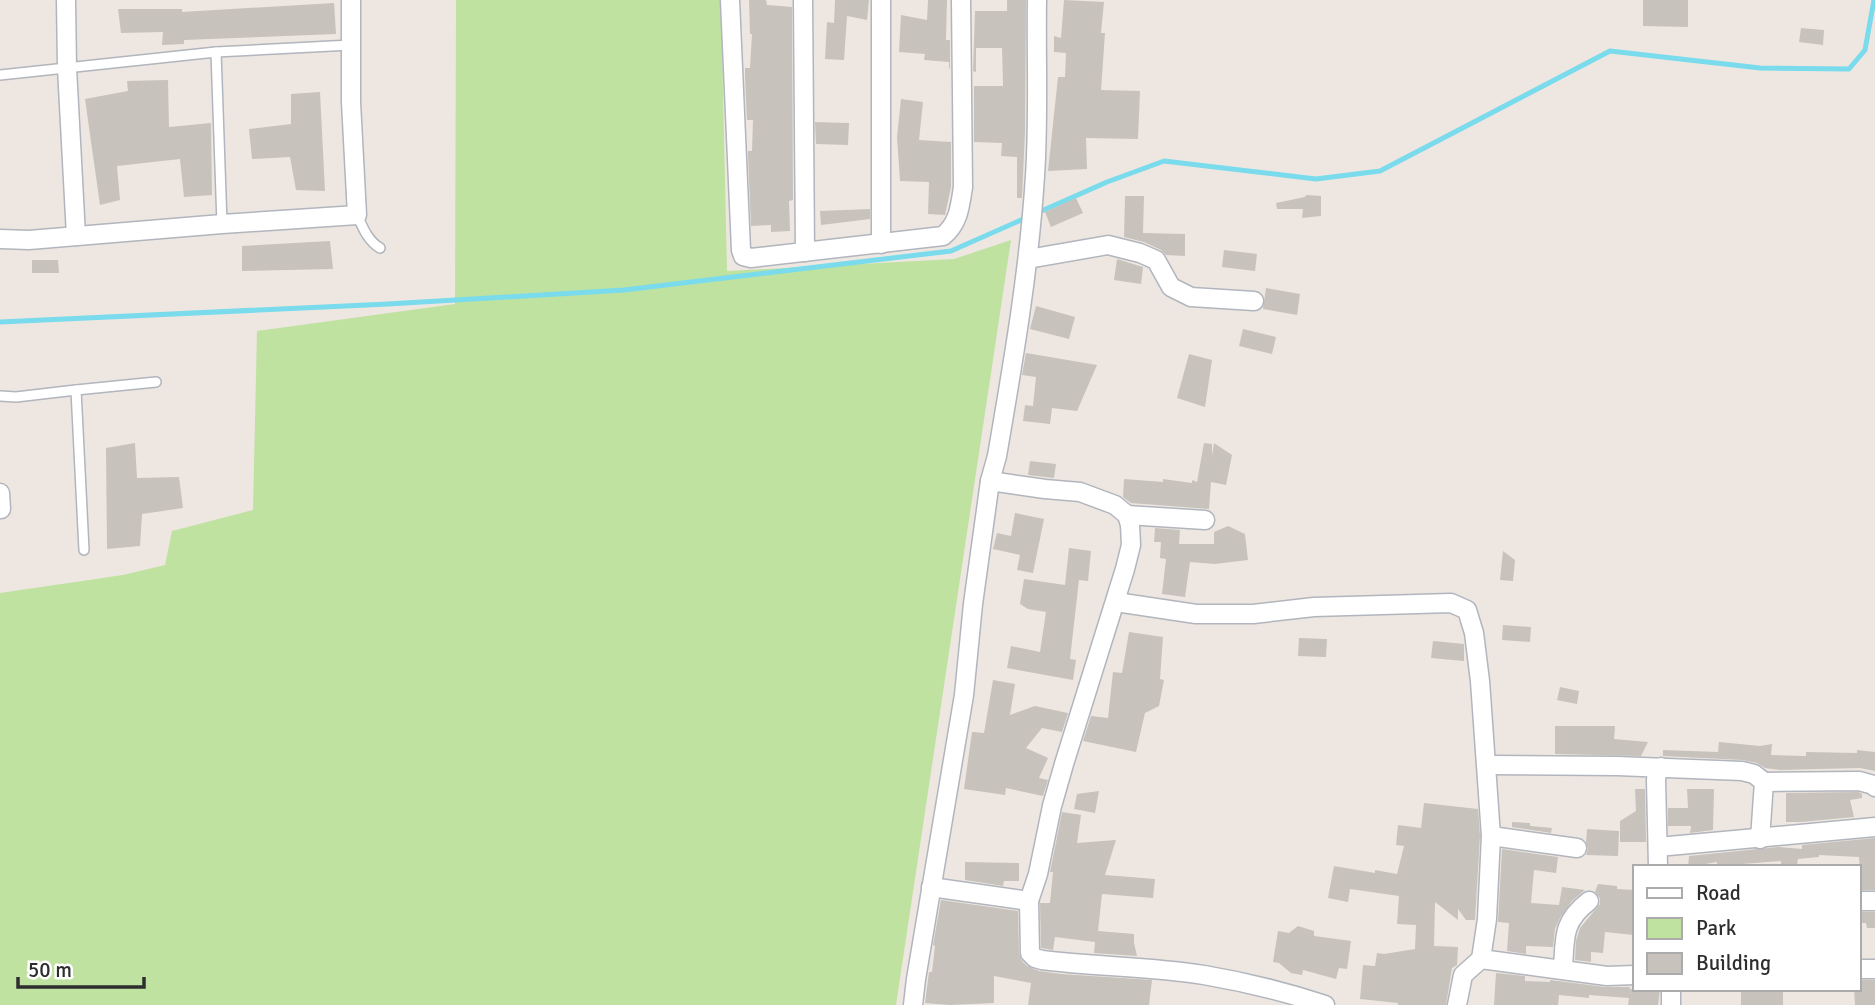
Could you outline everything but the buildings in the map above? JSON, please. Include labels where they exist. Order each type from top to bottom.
[{"type":"street","points":[[66,0],[76,236]]},
{"type":"street","points":[[0,239],[29,240],[357,215],[351,0]]},
{"type":"street","points":[[730,0],[741,250],[743,256],[751,258],[943,236],[952,229],[957,219],[963,187],[961,0]]},
{"type":"street","points":[[803,0],[805,252]]},
{"type":"street","points":[[881,0],[881,244]]},
{"type":"street","points":[[913,1005],[964,695],[990,481],[997,456],[1029,254],[1038,115],[1037,0]]},
{"type":"street","points":[[1029,254],[1108,245],[1156,260],[1171,287],[1191,297],[1254,301]]},
{"type":"street","points":[[990,481],[1080,492],[1115,505],[1127,515],[1130,525],[1131,545],[1116,602],[1063,764],[1030,901],[1030,953],[1042,960],[1204,975],[1299,996],[1325,1005]]},
{"type":"street","points":[[1127,515],[1205,520]]},
{"type":"street","points":[[1116,602],[1196,614],[1253,614],[1314,607],[1451,603],[1467,610],[1475,632],[1491,836],[1487,919],[1480,960],[1463,975],[1457,1005]]},
{"type":"street","points":[[1487,765],[1742,771],[1754,774],[1764,782],[1859,781],[1875,787]]},
{"type":"street","points":[[1658,865],[1656,780],[1657,771],[1661,767]]},
{"type":"street","points":[[1760,839],[1764,782]]},
{"type":"street","points":[[1658,847],[1875,827]]},
{"type":"street","points":[[1491,836],[1577,848]]},
{"type":"street","points":[[932,887],[1030,901]]},
{"type":"street","points":[[1563,969],[1565,935],[1569,921],[1589,901]]},
{"type":"street","points":[[1480,960],[1607,976],[1633,975]]},
{"type":"lane","points":[[0,75],[216,52],[351,45]]},
{"type":"lane","points":[[216,52],[222,224]]},
{"type":"lane","points":[[357,215],[368,237],[380,248]]},
{"type":"lane","points":[[0,396],[16,397],[156,382]]},
{"type":"lane","points":[[76,390],[84,550]]},
{"type":"green space","points":[[456,0],[721,0],[727,271],[954,259],[1011,240],[896,1005],[0,1005],[0,593],[123,575],[165,565],[172,531],[253,510],[257,331],[455,304]]},
{"type":"waterway","points":[[0,322],[624,290],[951,251],[1107,182],[1164,161],[1316,179],[1380,171],[1610,51],[1760,68],[1849,69],[1865,50],[1874,0]]}]
